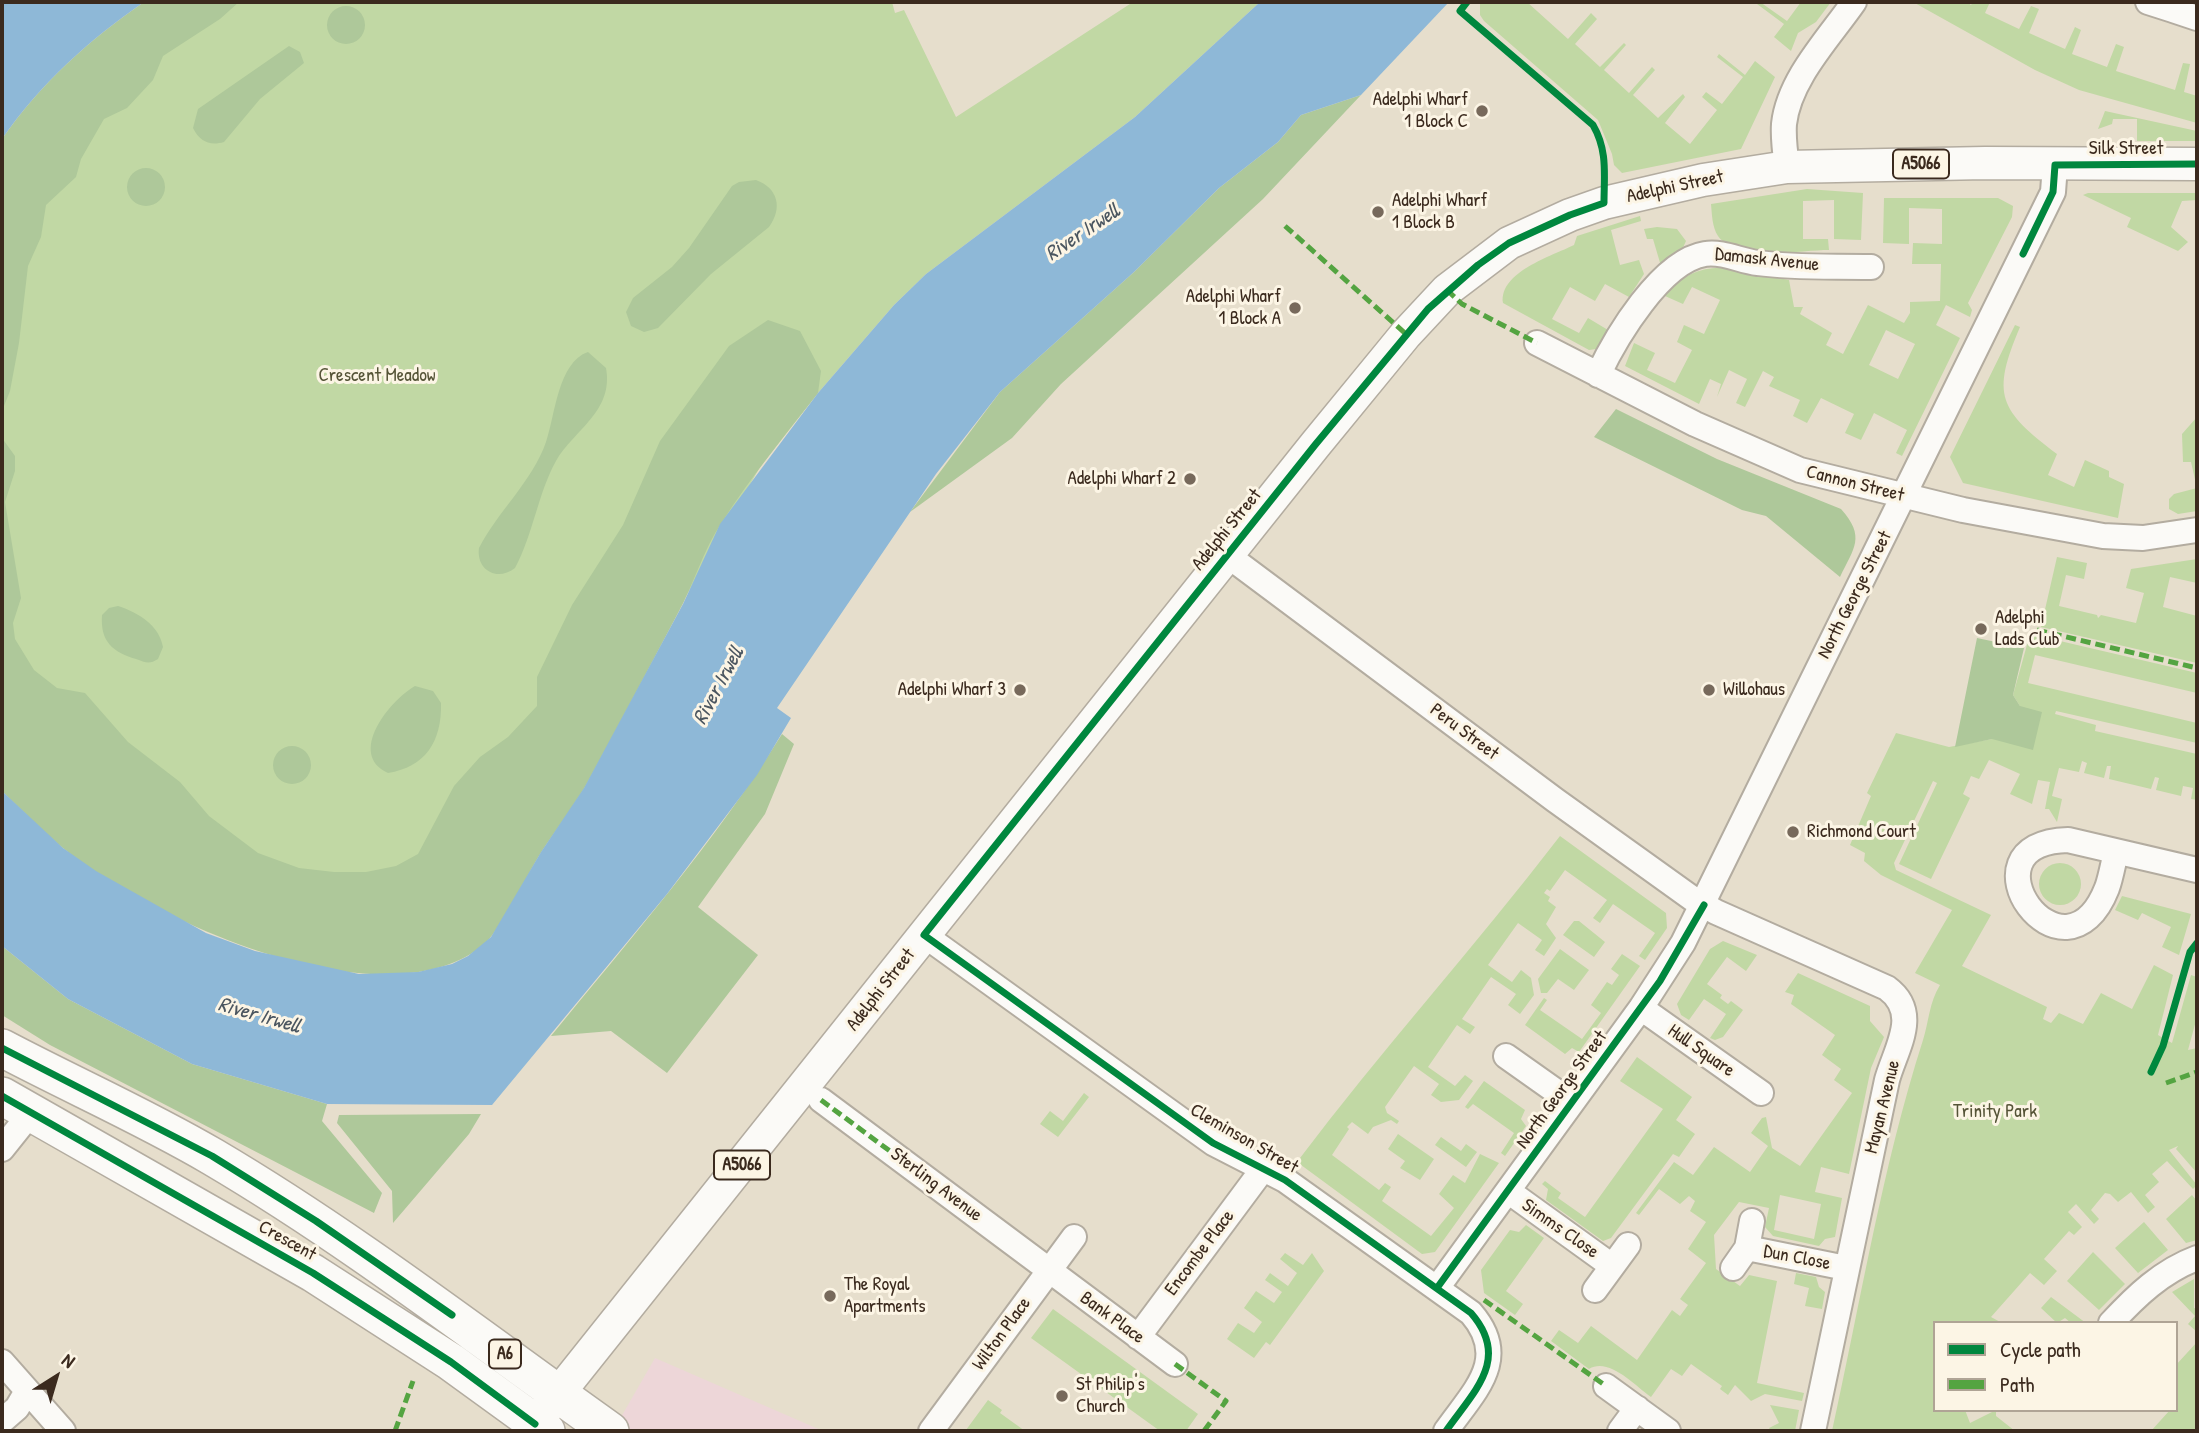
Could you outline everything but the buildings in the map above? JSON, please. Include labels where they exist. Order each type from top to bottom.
[{"type":"highway","name":"Crescent","points":[[2,1048],[212,1157],[305,1214],[452,1315],[610,1431]]},
{"type":"highway","name":"Crescent","points":[[16,1105],[313,1273],[451,1362],[540,1428]]},
{"type":"main road","name":"Silk Street","points":[[1787,167],[2197,164]]},
{"type":"main road","name":"Adelphi Street","points":[[540,1428],[557,1393],[1427,309],[1458,281],[1509,243],[1570,215],[1604,203],[1703,180],[1787,167]]},
{"type":"street","points":[[1787,167],[1784,125],[1788,103],[1798,82],[1854,2]]},
{"type":"street","points":[[2148,2],[2175,6],[2197,18]]},
{"type":"street","name":"North George Street","points":[[1437,1288],[1641,1008],[1704,905],[1802,698],[1905,497],[2053,192],[2055,164]]},
{"type":"street","name":"Damask Avenue","points":[[1598,375],[1608,355],[1664,277],[1691,258],[1715,253],[1756,263],[1871,267]]},
{"type":"street","name":"Cannon Street","points":[[1537,343],[1598,375],[1800,470],[1905,497],[2103,536],[2143,538],[2197,530]]},
{"type":"street","name":"Peru Street","points":[[1227,555],[1555,800],[1704,905]]},
{"type":"street","points":[[2116,852],[2197,870]]},
{"type":"street","name":"Mayan Avenue","points":[[1704,905],[1887,988],[1895,994],[1905,1011],[1906,1026],[1887,1080],[1814,1431]]},
{"type":"street","name":"Cleminson Street","points":[[924,935],[1213,1143],[1285,1180],[1471,1313],[1481,1325],[1490,1350],[1488,1368],[1446,1431]]},
{"type":"street","name":"Hull Square","points":[[1641,1008],[1760,1093]]},
{"type":"street","points":[[1506,1056],[1571,1102]]},
{"type":"street","name":"Sterling Avenue","points":[[821,1100],[1034,1257],[1048,1272]]},
{"type":"street","points":[[2,1149],[16,1105]]},
{"type":"street","name":"Encombe Place","points":[[1138,1337],[1263,1169]]},
{"type":"street","name":"Simms Close","points":[[1508,1191],[1612,1266]]},
{"type":"street","name":"Dun Close","points":[[1733,1268],[1747,1248],[1752,1221]]},
{"type":"street","name":"Wilton Place","points":[[931,1431],[1074,1237]]},
{"type":"street","points":[[1595,1290],[1628,1245]]},
{"type":"street","name":"Dun Close","points":[[1747,1248],[1846,1268]]},
{"type":"street","points":[[2113,1321],[2133,1299],[2163,1275],[2197,1258]]},
{"type":"street","name":"Bank Place","points":[[1048,1272],[1175,1364]]},
{"type":"street","points":[[2,1362],[63,1431]]},
{"type":"street","points":[[1606,1386],[1668,1431]]},
{"type":"street","points":[[2,1422],[17,1408],[27,1391]]},
{"type":"street","points":[[1620,1431],[1637,1408]]},
{"type":"shaded area","points":[[655,1358],[823,1431],[613,1431]]},
{"type":"green space","name":"Crescent Meadow","points":[[144,2],[892,2],[895,13],[904,10],[956,117],[1133,2],[1260,2],[1135,117],[926,274],[894,305],[818,393],[760,467],[509,905],[63,848],[2,791],[2,139]]},
{"type":"green space","points":[[144,2],[239,2],[220,19],[163,56],[153,80],[127,108],[104,119],[81,159],[76,177],[46,205],[41,237],[28,266],[19,343],[10,391],[2,411],[2,139],[33,99],[67,64]]},
{"type":"green space","points":[[1480,2],[1527,2],[1568,39],[1591,13],[1597,19],[1575,44],[1600,67],[1624,43],[1626,45],[1604,70],[1629,93],[1652,67],[1655,70],[1633,95],[1658,118],[1683,94],[1685,97],[1665,123],[1690,144],[1717,110],[1702,97],[1706,92],[1722,104],[1743,77],[1717,57],[1719,54],[1745,75],[1755,61],[1775,77],[1741,149],[1622,173],[1614,165],[1598,120],[1484,21],[1480,15]]},
{"type":"green space","points":[[1760,2],[1787,21],[1801,2],[1831,2],[1816,22],[1798,33],[1791,51],[1774,37],[1784,24],[1757,4]]},
{"type":"green space","points":[[1913,2],[1967,2],[1971,5],[1973,2],[1990,2],[1985,13],[2019,29],[2031,6],[2039,9],[2029,33],[2065,49],[2075,27],[2081,30],[2072,54],[2107,67],[2116,44],[2124,47],[2116,71],[2175,90],[2183,63],[2190,64],[2184,92],[2197,96],[2197,123],[2079,90],[2035,70]]},
{"type":"green space","points":[[346,6],[360,11],[365,25],[360,39],[346,44],[332,39],[327,25],[332,11]]},
{"type":"green space","points":[[289,46],[300,52],[304,63],[260,99],[224,142],[210,143],[202,140],[193,128],[198,109]]},
{"type":"green space","points":[[1361,95],[1263,199],[1061,384],[1012,438],[910,512],[1000,392],[1134,272],[1219,188],[1278,142],[1301,115]]},
{"type":"green space","points":[[2105,111],[2197,131],[2197,141],[2137,141],[2137,119],[2113,119],[2112,124],[2098,129]]},
{"type":"green space","points":[[146,168],[160,173],[165,187],[160,201],[146,206],[132,201],[127,187],[132,173]]},
{"type":"green space","points":[[756,180],[769,188],[776,199],[776,213],[769,227],[711,274],[658,328],[644,332],[631,326],[626,312],[633,298],[672,267],[689,248],[732,186],[739,182]]},
{"type":"green space","points":[[1807,189],[1863,193],[1861,240],[1834,239],[1834,200],[1803,201],[1803,239],[1828,239],[1829,250],[1754,252],[1727,244],[1716,232],[1711,204]]},
{"type":"green space","points":[[2197,193],[2197,200],[2182,201],[2171,227],[2188,242],[2178,251],[2127,227],[2131,218],[2083,195]]},
{"type":"green space","points":[[1884,198],[1998,198],[2013,206],[2012,217],[1968,303],[1972,310],[1970,317],[1946,305],[1936,325],[1960,338],[1902,456],[1896,453],[1907,430],[1874,413],[1861,440],[1845,433],[1854,414],[1821,398],[1807,423],[1793,416],[1800,400],[1769,386],[1774,377],[1763,371],[1745,407],[1736,403],[1747,379],[1729,370],[1717,397],[1721,384],[1710,379],[1699,404],[1625,366],[1634,343],[1655,353],[1647,370],[1675,383],[1692,350],[1677,342],[1684,325],[1704,334],[1720,300],[1692,287],[1683,304],[1665,296],[1678,282],[1693,273],[1722,268],[1789,280],[1794,307],[1803,307],[1800,314],[1832,333],[1826,345],[1843,354],[1868,305],[1904,323],[1910,313],[1910,302],[1940,301],[1941,264],[1912,264],[1913,243],[1942,244],[1942,209],[1909,208],[1909,244],[1883,243]],"holes":[[[1886,330],[1915,344],[1898,379],[1869,365]]]},
{"type":"green space","points":[[1640,216],[1641,221],[1611,230],[1620,265],[1639,260],[1644,274],[1629,297],[1605,284],[1595,301],[1570,287],[1552,319],[1579,333],[1588,318],[1608,330],[1596,349],[1589,350],[1503,303],[1509,282],[1529,266],[1574,245],[1577,236]]},
{"type":"green space","points":[[1644,229],[1677,229],[1686,241],[1681,252],[1661,266],[1653,239],[1647,239]]},
{"type":"green space","points":[[768,320],[800,331],[821,371],[818,393],[756,472],[715,533],[684,602],[585,787],[542,851],[496,929],[481,947],[437,968],[384,974],[326,969],[266,953],[206,931],[101,876],[63,848],[2,791],[2,438],[15,456],[15,471],[5,502],[21,598],[13,623],[15,639],[34,670],[57,688],[85,693],[128,742],[180,782],[209,816],[258,853],[299,868],[366,872],[396,866],[418,854],[454,786],[480,757],[508,737],[537,706],[537,677],[572,605],[623,525],[660,441],[729,346]]},
{"type":"green space","points":[[2015,325],[2020,327],[2005,369],[2004,385],[2006,400],[2012,412],[2057,454],[2048,475],[2074,487],[2085,460],[2109,471],[2109,477],[2124,484],[2118,518],[1963,483],[1950,457]]},
{"type":"green space","points":[[588,352],[606,368],[604,396],[591,419],[556,461],[515,568],[501,574],[489,572],[481,562],[479,548],[540,457],[564,378],[578,358]]},
{"type":"green space","points":[[1616,409],[1717,459],[1841,509],[1853,527],[1855,543],[1840,577],[1766,516],[1742,510],[1594,437]]},
{"type":"green space","points":[[2197,417],[2197,488],[2191,462],[2183,462],[2182,434]]},
{"type":"green space","points":[[2197,488],[2197,511],[2178,514],[2169,509],[2169,499],[2174,494]]},
{"type":"green space","points":[[2057,557],[2087,563],[2084,579],[2066,575],[2059,606],[2097,615],[2098,618],[2101,615],[2136,623],[2144,593],[2126,588],[2131,569],[2197,559],[2197,583],[2170,577],[2163,607],[2197,616],[2197,663],[2041,627]]},
{"type":"green space","points":[[118,606],[140,616],[153,626],[163,647],[158,659],[145,662],[121,653],[106,639],[102,615],[109,608]]},
{"type":"green space","name":"Trinity Park","points":[[2030,634],[2197,673],[2197,693],[2035,655],[2028,683],[2197,723],[2197,743],[2056,711],[2055,714],[2096,725],[2095,731],[2197,754],[2197,800],[2191,799],[2193,788],[2183,786],[2181,796],[2156,790],[2159,778],[2155,777],[2151,789],[2109,779],[2111,766],[2107,766],[2104,778],[2084,773],[2087,763],[2082,761],[2079,772],[2059,768],[2052,796],[2062,799],[2057,822],[2049,809],[2045,809],[2050,782],[2038,780],[2032,804],[2010,794],[2020,774],[1989,760],[1979,779],[1971,776],[1963,794],[1970,798],[1931,879],[1899,864],[1937,783],[1933,781],[1894,863],[1896,870],[1991,915],[1962,966],[2047,1007],[2043,1019],[2051,1023],[2059,1013],[2083,1024],[2101,993],[2132,1009],[2154,965],[2173,975],[2158,1035],[2172,1043],[2191,975],[2197,977],[2197,1017],[2188,1050],[2197,1048],[2197,1173],[2176,1149],[2178,1146],[2169,1150],[2197,1185],[2193,1189],[2167,1161],[2152,1174],[2159,1182],[2145,1195],[2155,1207],[2148,1213],[2131,1192],[2118,1202],[2105,1193],[2091,1210],[2099,1219],[2094,1224],[2076,1204],[2068,1212],[2082,1227],[2074,1235],[2069,1231],[2044,1259],[2057,1271],[2044,1285],[2030,1273],[1991,1317],[1998,1321],[1933,1321],[1933,1412],[1966,1412],[1970,1423],[1996,1412],[1996,1416],[2015,1431],[1832,1431],[1896,1137],[1931,1005],[1940,985],[1915,973],[1952,910],[1881,875],[1864,861],[1865,853],[1850,845],[1871,796],[1867,793],[1896,733],[1949,747],[1992,739],[2020,706],[2013,695]]},
{"type":"green space","points":[[1977,638],[2024,648],[2013,695],[2020,706],[2042,712],[2033,750],[1992,739],[1955,747]]},
{"type":"green space","points":[[415,686],[433,691],[441,703],[438,730],[429,750],[421,758],[401,770],[388,773],[376,764],[371,754],[376,728],[394,703]]},
{"type":"green space","points":[[782,734],[794,744],[765,814],[698,907],[758,955],[667,1073],[611,1031],[551,1036],[701,851]]},
{"type":"green space","points":[[292,746],[306,751],[311,765],[306,779],[292,784],[278,779],[273,765],[278,751]]},
{"type":"green space","points":[[1560,836],[1666,913],[1667,928],[1645,960],[1639,956],[1655,933],[1613,904],[1600,923],[1593,918],[1607,900],[1565,870],[1550,891],[1547,889],[1544,893],[1550,897],[1548,901],[1556,907],[1546,924],[1556,938],[1544,956],[1535,950],[1542,940],[1518,923],[1488,965],[1512,982],[1521,970],[1531,978],[1534,995],[1520,1014],[1508,1005],[1516,994],[1491,977],[1462,1019],[1475,1027],[1470,1034],[1457,1025],[1428,1067],[1455,1086],[1465,1075],[1473,1081],[1459,1100],[1441,1102],[1431,1095],[1439,1084],[1414,1066],[1385,1107],[1387,1113],[1399,1121],[1397,1124],[1391,1120],[1373,1127],[1368,1134],[1352,1122],[1347,1127],[1349,1129],[1332,1155],[1379,1190],[1385,1183],[1391,1187],[1382,1201],[1431,1236],[1454,1208],[1439,1194],[1453,1175],[1465,1183],[1480,1154],[1499,1163],[1435,1252],[1422,1254],[1297,1162]]},
{"type":"green space","points":[[2060,863],[2075,869],[2081,884],[2075,899],[2060,905],[2045,899],[2039,884],[2045,869]]},
{"type":"green space","points":[[2122,896],[2191,914],[2179,955],[2162,947],[2171,927],[2142,913],[2138,920],[2115,910]]},
{"type":"green space","points":[[1574,921],[1579,921],[1605,942],[1594,957],[1563,935]]},
{"type":"green space","points":[[1723,941],[1757,955],[1746,971],[1727,957],[1707,984],[1722,995],[1720,998],[1728,1004],[1731,1001],[1743,1010],[1723,1037],[1715,1040],[1710,1038],[1726,1014],[1704,999],[1689,1020],[1681,1015],[1677,1004],[1710,949]]},
{"type":"green space","points":[[2,946],[68,999],[192,1064],[327,1104],[322,1121],[382,1193],[374,1213],[50,1045],[2,1015]]},
{"type":"green space","points":[[1560,949],[1589,970],[1574,990],[1558,979],[1547,993],[1541,993],[1538,979]]},
{"type":"green space","points":[[1622,954],[1640,966],[1579,1052],[1572,1048],[1565,1054],[1525,1025],[1544,998],[1547,1000],[1540,1010],[1582,1039],[1601,1013],[1591,1005],[1607,982],[1612,985],[1619,975],[1611,969]]},
{"type":"green space","points":[[1798,973],[1870,1006],[1870,1021],[1884,1037],[1871,1068],[1849,1174],[1821,1167],[1815,1192],[1842,1198],[1835,1237],[1825,1239],[1819,1246],[1773,1236],[1765,1227],[1769,1208],[1739,1202],[1714,1235],[1716,1269],[1740,1286],[1749,1275],[1777,1281],[1757,1383],[1804,1393],[1802,1401],[1765,1394],[1751,1401],[1735,1385],[1728,1395],[1720,1389],[1722,1386],[1691,1364],[1682,1376],[1671,1369],[1651,1397],[1613,1369],[1597,1366],[1589,1369],[1551,1341],[1559,1330],[1578,1343],[1591,1326],[1637,1360],[1672,1310],[1680,1316],[1688,1305],[1680,1299],[1706,1263],[1688,1249],[1706,1222],[1690,1211],[1695,1201],[1689,1196],[1680,1204],[1659,1189],[1639,1215],[1636,1213],[1674,1162],[1693,1175],[1714,1147],[1750,1172],[1768,1146],[1751,1133],[1762,1118],[1766,1117],[1772,1148],[1800,1166],[1852,1093],[1834,1080],[1841,1069],[1822,1055],[1835,1035],[1791,1004],[1794,995],[1785,992]],"holes":[[[1780,1195],[1821,1204],[1814,1239],[1774,1230]]]},
{"type":"green space","points":[[1637,1057],[1692,1097],[1676,1120],[1695,1134],[1679,1157],[1673,1154],[1611,1238],[1603,1241],[1546,1200],[1548,1189],[1542,1184],[1545,1181],[1561,1193],[1558,1198],[1585,1217],[1663,1109],[1620,1081]]},
{"type":"green space","points":[[1484,1081],[1525,1110],[1521,1119],[1526,1126],[1505,1156],[1501,1153],[1514,1133],[1473,1104],[1468,1109],[1465,1107]]},
{"type":"green space","points":[[1084,1093],[1089,1097],[1058,1137],[1040,1124],[1050,1111],[1063,1121]]},
{"type":"green space","points":[[481,1114],[469,1134],[393,1223],[392,1191],[337,1123],[339,1115]]},
{"type":"green space","points":[[1398,1134],[1434,1159],[1420,1180],[1400,1168],[1405,1161],[1388,1149]]},
{"type":"green space","points":[[1441,1137],[1461,1151],[1466,1144],[1477,1152],[1466,1167],[1435,1145]]},
{"type":"green space","points":[[2192,1195],[2197,1201],[2197,1240],[2186,1243],[2166,1219]]},
{"type":"green space","points":[[2144,1222],[2168,1250],[2138,1273],[2115,1248]]},
{"type":"green space","points":[[1526,1225],[1544,1238],[1506,1291],[1523,1304],[1515,1315],[1484,1293],[1481,1270],[1510,1230],[1519,1232]]},
{"type":"green space","points":[[2093,1252],[2125,1284],[2099,1310],[2067,1281]]},
{"type":"green space","points":[[1285,1253],[1303,1265],[1312,1253],[1324,1271],[1270,1345],[1266,1342],[1254,1358],[1227,1339],[1238,1323],[1254,1333],[1262,1322],[1244,1308],[1256,1291],[1274,1303],[1282,1292],[1265,1280],[1270,1273],[1288,1286],[1297,1273],[1280,1259]]},
{"type":"green space","points":[[1796,1273],[1816,1277],[1819,1287],[1825,1292],[1822,1309],[1805,1306],[1809,1288],[1794,1284]]},
{"type":"green space","points":[[2194,1279],[2197,1332],[2188,1324],[2195,1316],[2172,1292]]},
{"type":"green space","points":[[2051,1297],[2083,1321],[2069,1321],[2065,1318],[2055,1321],[2041,1308]]},
{"type":"green space","points":[[1053,1309],[1198,1414],[1186,1431],[1160,1431],[1031,1338]]},
{"type":"green space","points":[[2197,1342],[2197,1431],[2151,1431],[2168,1412],[2178,1412],[2178,1363]]},
{"type":"green space","points":[[988,1400],[1002,1410],[1000,1413],[1025,1431],[966,1430]]},
{"type":"green space","points":[[1770,1405],[1799,1410],[1795,1431],[1771,1431],[1769,1428],[1779,1423]]},
{"type":"water","points":[[2,2],[144,2],[67,64],[33,99],[2,139]]},
{"type":"water","name":"River Irwell","points":[[1260,2],[1449,2],[1361,95],[1301,115],[1278,142],[1219,188],[1134,272],[1000,392],[936,474],[777,708],[791,718],[757,775],[667,894],[492,1105],[327,1104],[192,1064],[68,999],[2,946],[2,791],[63,848],[96,871],[206,933],[255,951],[359,974],[418,972],[452,964],[468,956],[491,937],[541,852],[584,788],[683,604],[720,524],[818,393],[894,305],[926,274],[1135,117]]},
{"type":"marked path","points":[[1285,226],[1406,334]]},
{"type":"marked path","points":[[1447,290],[1462,304],[1537,343]]},
{"type":"marked path","points":[[2037,630],[2197,668]]},
{"type":"marked path","points":[[2166,1083],[2197,1072]]},
{"type":"marked path","points":[[821,1100],[956,1200]]},
{"type":"marked path","points":[[1484,1300],[1606,1386]]},
{"type":"marked path","points":[[1175,1364],[1226,1401],[1204,1431]]},
{"type":"marked path","points":[[395,1431],[413,1381]]},
{"type":"cycle path","points":[[1446,1431],[1477,1388],[1488,1360],[1488,1345],[1483,1330],[1471,1313],[1285,1180],[1213,1143],[924,935],[1315,445],[1428,309],[1478,265],[1509,243],[1570,215],[1604,203],[1603,154],[1593,125],[1460,11],[1467,2]]},
{"type":"cycle path","points":[[2023,254],[2053,192],[2055,165],[2197,164]]},
{"type":"cycle path","points":[[1437,1288],[1660,981],[1704,905]]},
{"type":"cycle path","points":[[2151,1072],[2163,1046],[2190,952],[2197,943]]},
{"type":"cycle path","points":[[2,1048],[212,1156],[316,1221],[452,1315]]},
{"type":"cycle path","points":[[2,1096],[313,1273],[451,1362],[535,1424]]},
{"type":"place","name":"Adelphi Wharf 1 Block C","points":[[1482,111]]},
{"type":"place","name":"Adelphi Wharf 1 Block B","points":[[1378,212]]},
{"type":"place","name":"Adelphi Wharf 1 Block A","points":[[1295,308]]},
{"type":"place","name":"Adelphi Wharf 2","points":[[1190,479]]},
{"type":"place","name":"Adelphi Lads Club","points":[[1981,629]]},
{"type":"place","name":"Adelphi Wharf 3","points":[[1020,690]]},
{"type":"place","name":"Willohaus","points":[[1709,690]]},
{"type":"place","name":"Richmond Court","points":[[1793,832]]},
{"type":"place","name":"The Royal Apartments","points":[[830,1296]]},
{"type":"place","name":"St Philip's Church","points":[[1062,1396]]}]
